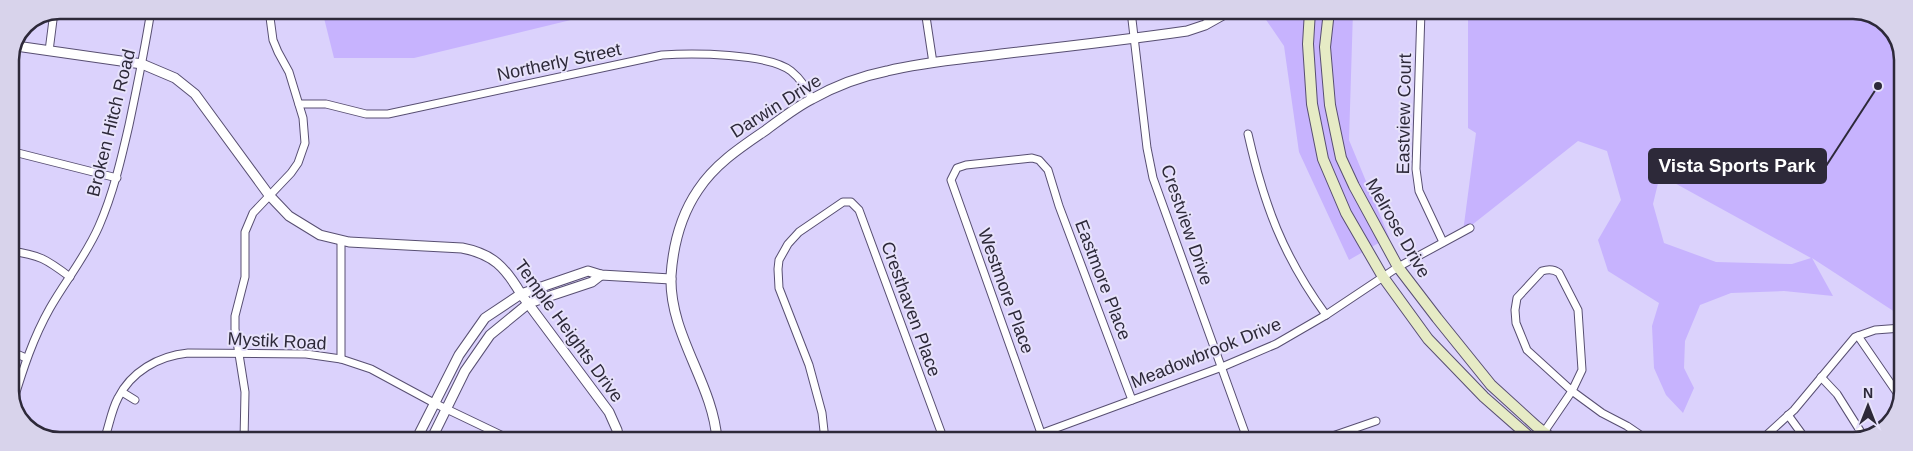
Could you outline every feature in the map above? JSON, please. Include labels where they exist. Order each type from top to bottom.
[{"type":"main road","name":"Melrose Drive","points":[[1310,19],[1308,44],[1312,104],[1323,159],[1334,189],[1346,213],[1383,277],[1428,339],[1484,397],[1524,432]]},
{"type":"main road","name":"Melrose Drive","points":[[1328,19],[1325,47],[1330,105],[1341,158],[1354,186],[1398,267],[1491,385],[1544,432]]},
{"type":"street","name":"Broken Hitch Road","points":[[19,382],[26,358],[51,307],[82,260],[99,226],[117,178],[142,64],[150,19]]},
{"type":"street","points":[[244,432],[245,392],[235,329],[235,316],[245,277],[245,232],[253,213],[291,174],[298,163],[305,143],[303,118],[289,72],[273,40],[270,19]]},
{"type":"street","points":[[926,19],[933,63]]},
{"type":"street","name":"Crestview Drive","points":[[1132,19],[1147,148],[1153,178],[1245,432]]},
{"type":"street","name":"Darwin Drive","points":[[716,432],[710,404],[682,334],[675,311],[671,279],[674,252],[681,223],[698,190],[721,163],[737,149],[812,99],[839,86],[886,71],[933,63],[1187,31],[1215,19]]},
{"type":"street","name":"Eastview Court","points":[[1421,19],[1416,169],[1419,191],[1443,242]]},
{"type":"street","points":[[49,51],[53,20]]},
{"type":"street","name":"Temple Heights Drive","points":[[21,47],[142,64],[175,78],[195,94],[269,195],[289,216],[320,235],[341,240],[462,248],[478,251],[497,262],[509,274],[609,412],[617,432]]},
{"type":"street","name":"Northerly Street","points":[[299,104],[326,104],[366,114],[388,114],[662,55],[689,53],[741,56],[779,64],[791,71],[803,84],[812,99]]},
{"type":"street","points":[[1248,134],[1258,181],[1274,227],[1289,256],[1326,315]]},
{"type":"street","points":[[19,153],[117,178]]},
{"type":"street","name":"Westmore Place","points":[[1042,432],[951,180],[957,168],[1032,158],[1038,160],[1048,170]]},
{"type":"street","name":"Eastmore Place","points":[[1048,170],[1059,206],[1132,400]]},
{"type":"street","name":"Cresthaven Place","points":[[824,432],[822,413],[809,365],[779,288],[778,269],[779,260],[794,238],[843,202],[851,202],[859,210],[941,432]]},
{"type":"street","name":"Meadowbrook Drive","points":[[1045,432],[1222,367],[1276,344],[1326,315],[1398,267],[1470,228]]},
{"type":"street","points":[[341,240],[341,359]]},
{"type":"street","points":[[19,252],[36,255],[49,261],[70,277]]},
{"type":"street","points":[[1544,432],[1572,391],[1582,370],[1578,310],[1559,273],[1555,270],[1546,269],[1517,298],[1515,310],[1516,323],[1527,350],[1572,391],[1602,413],[1636,432]]},
{"type":"street","points":[[420,432],[459,355],[485,318],[522,294],[588,271],[601,276],[671,279]]},
{"type":"street","points":[[435,432],[465,371],[490,335],[529,304],[592,282],[601,276]]},
{"type":"street","points":[[1770,432],[1788,415],[1858,336],[1875,330],[1894,329]]},
{"type":"street","points":[[1858,336],[1894,388]]},
{"type":"street","name":"Mystik Road","points":[[107,432],[118,398],[129,382],[146,366],[175,354],[239,353],[306,354],[341,359],[371,369],[434,403],[495,432]]},
{"type":"street","points":[[19,355],[26,358]]},
{"type":"street","points":[[1821,378],[1837,394],[1860,431]]},
{"type":"street","points":[[122,392],[135,400]]},
{"type":"street","points":[[1788,415],[1800,432]]},
{"type":"street","points":[[1344,432],[1376,421]]},
{"type":"shaded area","points":[[324,19],[575,19],[414,58],[334,58]]},
{"type":"shaded area","points":[[1265,19],[1353,19],[1349,140],[1389,237],[1349,260],[1299,152],[1284,46]]},
{"type":"shaded area","points":[[1468,19],[1853,19],[1874,24],[1889,39],[1894,57],[1894,311],[1812,258],[1833,296],[1784,291],[1731,293],[1700,305],[1685,341],[1684,368],[1694,388],[1683,413],[1666,395],[1654,368],[1652,326],[1659,303],[1608,271],[1598,240],[1621,200],[1607,151],[1578,141],[1463,232],[1476,133],[1468,128]],"holes":[[[1660,175],[1811,258],[1792,264],[1716,262],[1664,243],[1653,204]]]},
{"type":"place","name":"Vista Sports Park","points":[[1878,86]]}]
